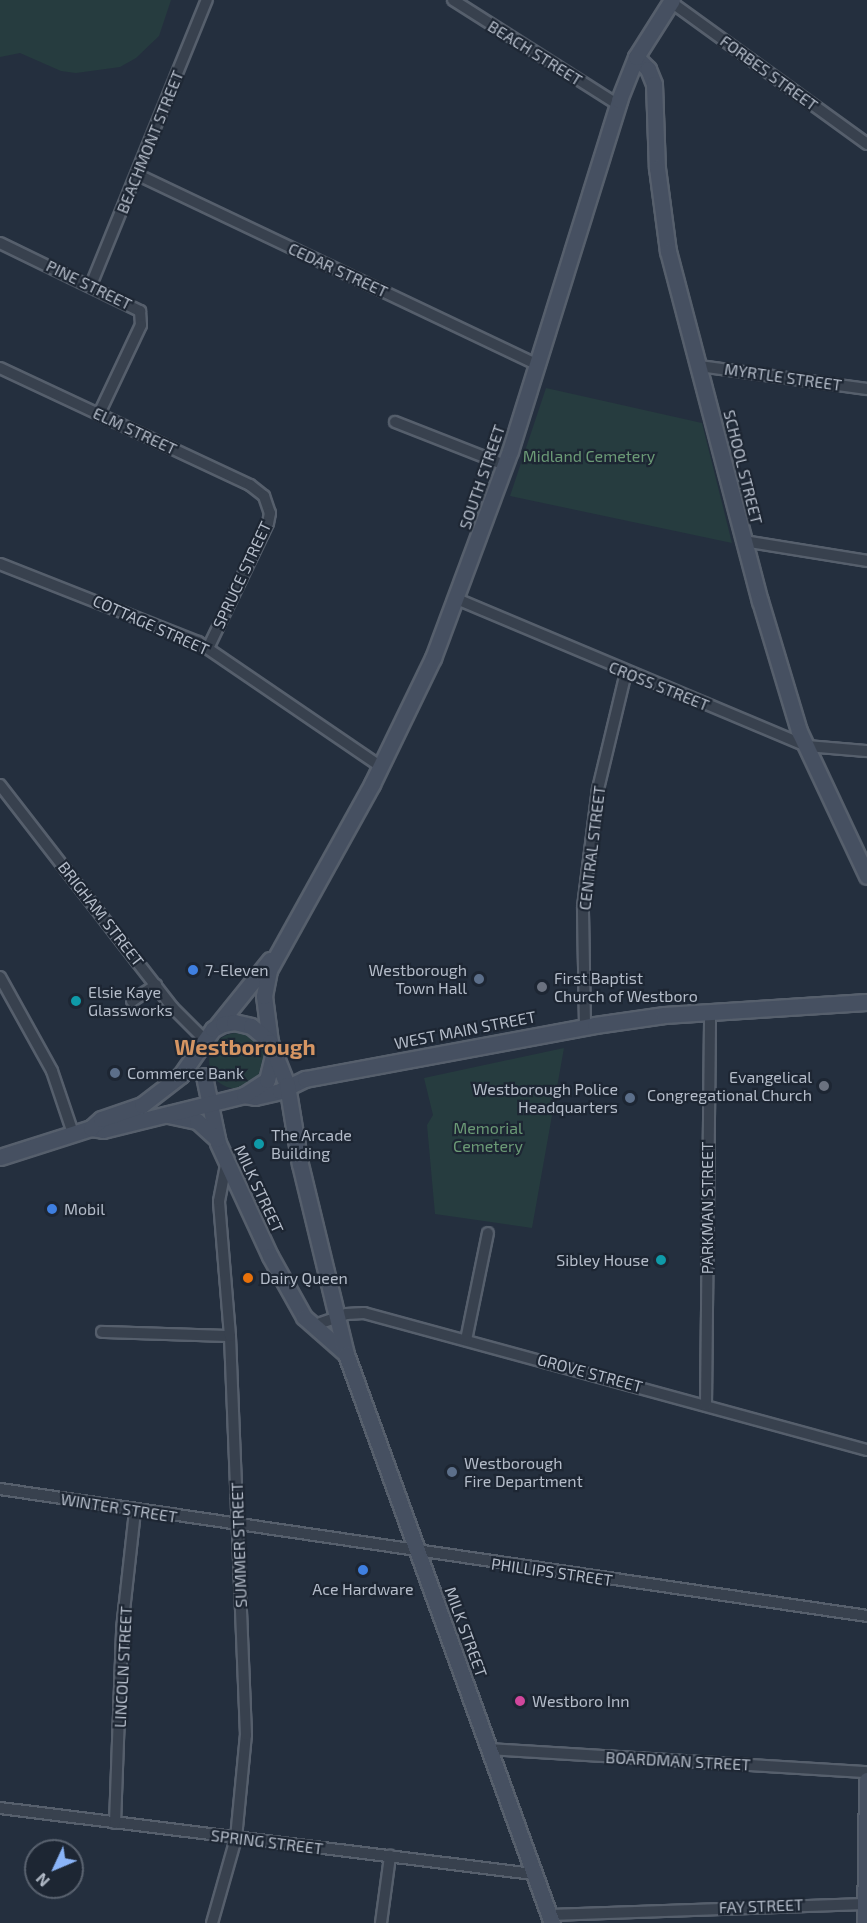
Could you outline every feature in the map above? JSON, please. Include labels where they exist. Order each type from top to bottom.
[{"type":"main road","name":"SOUTH STREET","points":[[216,1028],[279,948],[381,767],[457,599],[506,465],[617,104],[636,57],[671,1]]},
{"type":"main road","name":"SCHOOL STREET","points":[[636,57],[648,69],[654,84],[663,224],[744,541],[791,710],[867,876]]},
{"type":"main road","name":"SOUTH STREET","points":[[272,1046],[265,987],[279,948]]},
{"type":"main road","name":"WEST MAIN STREET","points":[[241,1095],[255,1097],[280,1091],[291,1083],[585,1026],[710,1012],[867,1002]]},
{"type":"main road","points":[[0,1157],[91,1128],[101,1119],[142,1105],[170,1085],[216,1028],[240,1022],[256,1029],[272,1046],[267,1080],[241,1095],[103,1130],[91,1128]]},
{"type":"main road","points":[[203,1044],[204,1076],[217,1139]]},
{"type":"main road","name":"MILK STREET","points":[[272,1046],[291,1083],[300,1164],[310,1196],[346,1354],[550,1919]]},
{"type":"main road","points":[[204,1076],[217,1091],[241,1095]]},
{"type":"main road","name":"MILK STREET","points":[[168,1114],[197,1121],[217,1139],[226,1164],[296,1307],[312,1326],[346,1354]]},
{"type":"main road","points":[[865,1923],[867,1779]]},
{"type":"street","name":"BEACHMONT STREET","points":[[91,285],[138,175],[207,0]]},
{"type":"street","name":"BEACH STREET","points":[[453,0],[617,104]]},
{"type":"street","name":"FORBES STREET","points":[[671,1],[867,144]]},
{"type":"street","name":"CEDAR STREET","points":[[138,175],[538,365]]},
{"type":"street","name":"PINE STREET","points":[[0,243],[136,307],[142,315],[99,414]]},
{"type":"street","name":"MYRTLE STREET","points":[[699,366],[867,388]]},
{"type":"street","name":"ELM STREET","points":[[0,368],[250,485],[266,501]]},
{"type":"street","points":[[394,422],[506,465]]},
{"type":"street","name":"SPRUCE STREET","points":[[208,648],[266,530],[270,513],[266,501]]},
{"type":"street","points":[[744,541],[867,561]]},
{"type":"street","name":"COTTAGE STREET","points":[[0,564],[137,616],[208,648],[381,767]]},
{"type":"street","name":"CROSS STREET","points":[[457,599],[806,746],[867,751]]},
{"type":"street","name":"CENTRAL STREET","points":[[585,1026],[583,907],[598,789],[626,672]]},
{"type":"street","name":"BRIGHAM STREET","points":[[0,785],[203,1044]]},
{"type":"street","points":[[0,977],[52,1071],[74,1133]]},
{"type":"street","points":[[132,1000],[156,984]]},
{"type":"street","name":"PARKMAN STREET","points":[[706,1405],[710,1012]]},
{"type":"street","name":"SUMMER STREET","points":[[212,1923],[236,1838],[246,1735],[230,1336],[219,1201],[226,1164]]},
{"type":"street","points":[[466,1340],[488,1233]]},
{"type":"street","name":"GROVE STREET","points":[[312,1326],[337,1316],[364,1312],[867,1450]]},
{"type":"street","points":[[102,1332],[230,1336]]},
{"type":"street","name":"WINTER STREET","points":[[0,1489],[238,1526]]},
{"type":"street","name":"LINCOLN STREET","points":[[115,1823],[122,1629],[135,1511]]},
{"type":"street","name":"PHILLIPS STREET","points":[[238,1526],[867,1616]]},
{"type":"street","name":"BOARDMAN STREET","points":[[489,1749],[867,1772]]},
{"type":"street","name":"SPRING STREET","points":[[0,1808],[533,1874]]},
{"type":"street","points":[[381,1923],[390,1856]]},
{"type":"street","name":"FAY STREET","points":[[550,1919],[866,1904]]},
{"type":"green space","points":[[0,0],[171,0],[159,36],[136,58],[120,67],[76,73],[61,71],[20,53],[0,57]]},
{"type":"green space","name":"Midland Cemetery","points":[[546,388],[702,423],[732,543],[510,496]]},
{"type":"green space","points":[[237,1033],[248,1035],[257,1041],[263,1050],[265,1061],[263,1072],[257,1081],[248,1087],[237,1089],[226,1087],[217,1081],[211,1072],[209,1061],[211,1050],[217,1041],[226,1035]]},
{"type":"green space","name":"Memorial Cemetery","points":[[564,1048],[532,1228],[435,1214],[427,1125],[433,1115],[424,1078]]},
{"type":"place","name":"7-Eleven","points":[[193,970]]},
{"type":"place","name":"Westborough Town Hall","points":[[479,979]]},
{"type":"place","name":"First Baptist Church of Westboro","points":[[542,987]]},
{"type":"place","name":"Elsie Kaye Glassworks","points":[[76,1001]]},
{"type":"place","name":"Commerce Bank","points":[[115,1073]]},
{"type":"place","name":"Evangelical Congregational Church","points":[[824,1086]]},
{"type":"place","name":"Westborough Police Headquarters","points":[[630,1098]]},
{"type":"place","name":"The Arcade Building","points":[[259,1144]]},
{"type":"place","name":"Mobil","points":[[52,1209]]},
{"type":"place","name":"Sibley House","points":[[661,1260]]},
{"type":"place","name":"Dairy Queen","points":[[248,1278]]},
{"type":"place","name":"Westborough Fire Department","points":[[452,1472]]},
{"type":"place","name":"Ace Hardware","points":[[363,1570]]},
{"type":"place","name":"Westboro Inn","points":[[520,1701]]},
{"type":"district","name":"Westborough","points":[[245,1047]]}]
